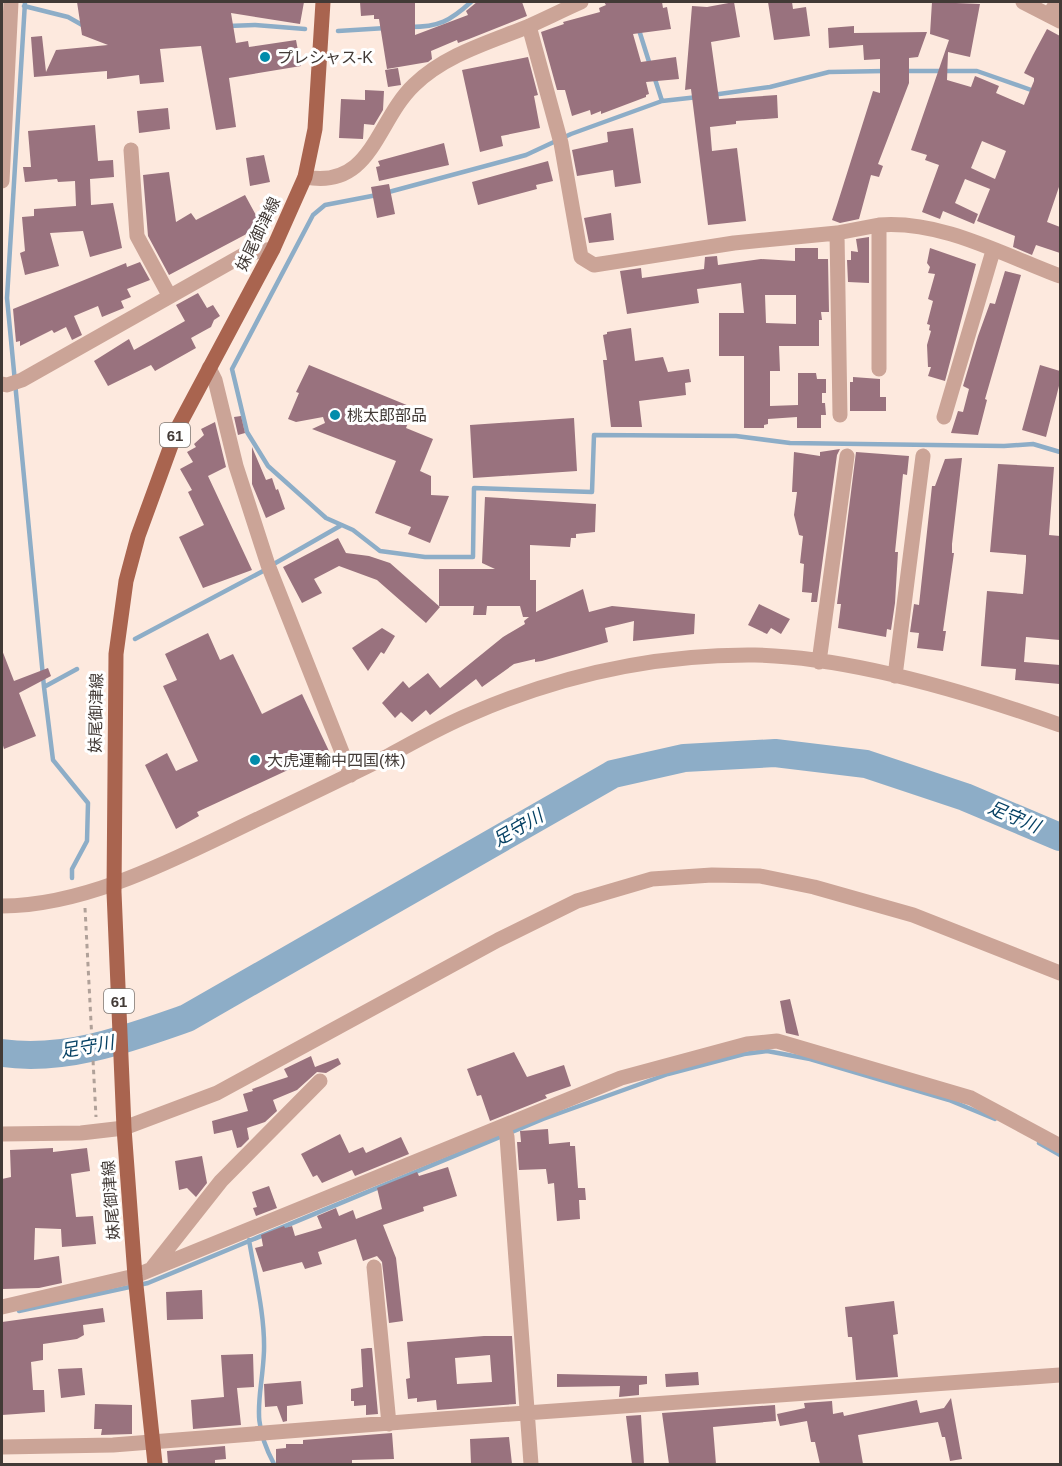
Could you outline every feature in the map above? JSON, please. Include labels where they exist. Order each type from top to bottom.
[{"type":"main road","name":"妹尾御津線","points":[[155,1464],[136,1283],[124,1128],[114,887],[115,675],[126,581],[138,536],[177,429],[273,249],[305,177],[315,129],[323,2]]},
{"type":"street","points":[[2,181],[11,2]]},
{"type":"street","points":[[305,177],[320,180],[339,178],[360,164],[412,86],[438,65],[580,2]]},
{"type":"street","points":[[1023,2],[1055,13]]},
{"type":"street","points":[[529,26],[560,138],[581,257],[594,265],[734,243],[900,224],[933,228],[1060,276]]},
{"type":"street","points":[[131,150],[137,236],[169,296]]},
{"type":"street","points":[[879,225],[879,369]]},
{"type":"street","points":[[837,233],[840,415]]},
{"type":"street","points":[[9,384],[245,254],[273,249]]},
{"type":"street","points":[[944,417],[993,251]]},
{"type":"street","points":[[209,368],[215,380],[236,466],[270,568],[351,775]]},
{"type":"street","points":[[819,662],[847,456]]},
{"type":"street","points":[[895,676],[923,456]]},
{"type":"street","points":[[2,906],[32,904],[114,887],[351,775],[471,714],[549,686],[620,666],[687,658],[756,655],[819,662],[895,676],[1006,706],[1060,725]]},
{"type":"street","points":[[2,1134],[81,1133],[124,1128],[217,1093],[498,940],[577,901],[652,879],[712,875],[760,876],[814,887],[913,915],[1060,973]]},
{"type":"street","points":[[151,1270],[505,1132],[621,1078],[747,1044],[777,1041],[971,1098],[1060,1146]]},
{"type":"street","points":[[2,1307],[136,1283],[151,1270],[221,1180],[320,1081]]},
{"type":"street","points":[[505,1132],[531,1464]]},
{"type":"street","points":[[374,1267],[389,1424]]},
{"type":"street","points":[[2,1447],[113,1445],[152,1440],[1060,1375]]},
{"type":"path","points":[[84,900],[96,1124]]},
{"type":"building","points":[[77,2],[304,2],[300,24],[231,13],[236,43],[248,41],[249,47],[296,40],[301,66],[229,78],[236,127],[216,130],[201,46],[160,49],[164,82],[140,84],[139,75],[107,79],[107,71],[34,77],[31,37],[42,36],[46,72],[56,50],[108,45],[82,35]]},
{"type":"building","points":[[360,2],[415,2],[415,35],[468,15],[466,11],[477,2],[522,2],[527,16],[431,51],[432,59],[428,62],[387,69],[379,19],[374,19],[374,15],[361,16]]},
{"type":"building","points":[[604,2],[662,2],[663,8],[667,7],[671,29],[633,34],[641,62],[676,57],[679,79],[646,82],[649,94],[646,97],[601,114],[601,111],[591,115],[590,110],[572,116],[565,90],[557,90],[541,32],[564,24],[563,22],[600,12],[599,8],[606,5]]},
{"type":"building","points":[[734,2],[740,37],[711,42],[719,99],[777,95],[778,118],[736,121],[736,124],[710,127],[712,151],[737,148],[746,221],[708,225],[691,89],[685,90],[692,6],[707,7]]},
{"type":"building","points":[[768,2],[792,2],[793,9],[806,7],[810,36],[774,40]]},
{"type":"building","points":[[932,2],[980,4],[970,57],[948,52],[947,80],[971,87],[975,76],[999,86],[996,93],[1024,105],[1034,78],[1024,73],[1033,55],[1047,29],[1060,36],[1060,184],[1047,222],[1060,227],[1060,253],[1036,245],[1032,255],[1013,247],[1015,236],[977,221],[990,189],[965,179],[955,203],[978,214],[974,224],[943,211],[940,219],[922,212],[939,165],[925,160],[927,155],[911,150],[949,40],[930,34]],"holes":[[[982,141],[1006,151],[995,179],[971,168]]]},
{"type":"building","points":[[854,26],[854,33],[927,32],[918,57],[909,58],[909,83],[878,164],[883,166],[879,177],[871,175],[859,219],[840,223],[832,220],[873,91],[880,93],[880,59],[864,60],[863,45],[829,48],[828,28]]},
{"type":"building","points":[[528,57],[538,95],[534,96],[540,128],[501,136],[503,146],[480,152],[462,70]]},
{"type":"building","points":[[398,68],[401,85],[388,87],[385,70]]},
{"type":"building","points":[[365,90],[384,91],[383,110],[374,125],[364,124],[363,139],[339,138],[341,99],[365,100]]},
{"type":"building","points":[[168,108],[170,129],[139,133],[137,111]]},
{"type":"building","points":[[95,125],[98,161],[113,160],[114,177],[90,179],[91,205],[113,203],[122,248],[90,257],[83,231],[50,233],[59,266],[25,275],[20,253],[25,251],[22,217],[34,216],[34,209],[76,206],[75,181],[58,182],[57,179],[25,182],[23,167],[31,167],[28,131]]},
{"type":"building","points":[[633,128],[641,183],[615,187],[613,170],[577,176],[572,150],[608,142],[607,132]]},
{"type":"building","points":[[444,143],[449,165],[379,181],[376,167],[380,166],[378,161]]},
{"type":"building","points":[[264,155],[270,182],[250,186],[246,158]]},
{"type":"building","points":[[548,161],[553,181],[536,185],[537,189],[478,205],[472,182]]},
{"type":"building","points":[[169,172],[176,222],[191,213],[196,220],[245,195],[258,219],[254,222],[258,228],[169,275],[148,236],[143,175]]},
{"type":"building","points":[[389,184],[395,214],[377,218],[371,187]]},
{"type":"building","points":[[611,213],[614,240],[589,243],[584,218]]},
{"type":"building","points":[[869,237],[869,283],[848,282],[847,260],[851,260],[851,251],[858,252],[856,239]]},
{"type":"building","points":[[795,248],[818,248],[818,259],[828,259],[829,312],[821,312],[819,346],[779,346],[780,371],[770,371],[770,406],[798,405],[798,373],[816,373],[817,379],[826,379],[826,393],[822,393],[822,403],[825,403],[826,415],[821,415],[821,428],[797,428],[797,417],[768,419],[768,424],[764,425],[764,428],[744,428],[744,356],[719,356],[719,313],[744,313],[741,283],[697,289],[699,303],[627,314],[620,271],[641,268],[642,278],[704,269],[705,257],[717,256],[718,265],[761,259],[795,261]],"holes":[[[765,295],[796,295],[796,324],[766,323]]]},
{"type":"building","points":[[930,248],[976,264],[945,381],[928,376],[931,367],[928,367],[927,345],[931,331],[929,330],[930,325],[927,324],[933,301],[928,299],[935,274],[928,273]]},
{"type":"building","points":[[140,262],[150,280],[127,289],[131,297],[121,301],[124,308],[102,317],[98,306],[74,316],[82,335],[72,340],[66,327],[54,333],[52,330],[20,346],[20,341],[16,342],[13,309],[126,263],[127,267]]},
{"type":"building","points":[[1005,271],[1021,275],[985,399],[987,400],[978,435],[951,433],[958,411],[963,412],[969,389],[963,386],[978,336],[990,303],[995,304]]},
{"type":"building","points":[[198,293],[207,308],[213,305],[220,316],[214,320],[211,327],[191,338],[196,348],[155,371],[151,365],[108,386],[94,361],[129,339],[134,350],[185,321],[176,305]]},
{"type":"building","points":[[631,328],[635,361],[663,357],[668,372],[689,369],[691,382],[685,383],[686,395],[639,401],[642,427],[611,427],[603,360],[607,360],[603,335],[607,332]]},
{"type":"building","points":[[309,365],[414,408],[406,428],[433,439],[420,471],[431,476],[431,495],[449,496],[430,543],[408,534],[411,527],[375,513],[396,461],[312,429],[325,423],[323,417],[296,422],[288,419],[299,393],[296,392]]},
{"type":"building","points":[[1040,365],[1060,371],[1060,382],[1046,437],[1022,430]]},
{"type":"building","points":[[853,377],[880,379],[880,397],[886,397],[886,411],[850,411],[850,382],[853,382]]},
{"type":"building","points":[[241,416],[245,433],[238,435],[234,417]]},
{"type":"building","points":[[574,418],[577,471],[473,478],[470,425]]},
{"type":"building","points":[[215,422],[226,467],[208,476],[252,570],[203,588],[179,537],[204,525],[188,492],[192,490],[180,469],[193,462],[187,452],[196,447],[194,444],[204,435],[201,429]]},
{"type":"building","points":[[252,447],[266,480],[272,478],[276,490],[278,489],[285,509],[266,518],[252,484]]},
{"type":"building","points":[[840,449],[837,455],[817,602],[811,602],[812,593],[802,592],[804,564],[800,563],[803,536],[799,535],[794,515],[797,492],[792,492],[794,452],[820,456],[820,452]]},
{"type":"building","points":[[856,452],[909,456],[907,475],[903,474],[895,552],[898,552],[895,603],[891,630],[887,629],[886,637],[838,628],[841,604],[837,604]]},
{"type":"building","points":[[962,458],[952,544],[952,553],[954,553],[943,631],[946,631],[943,651],[917,648],[919,633],[910,632],[914,604],[919,605],[932,486],[935,486],[945,459]]},
{"type":"building","points":[[998,464],[1054,467],[1049,535],[1060,536],[1060,640],[1026,637],[1024,662],[1060,665],[1060,684],[1015,680],[1016,669],[981,666],[987,591],[1023,594],[1026,561],[1026,555],[990,552]]},
{"type":"building","points":[[485,497],[596,504],[595,532],[576,534],[576,538],[571,538],[570,547],[530,545],[530,580],[536,580],[536,612],[583,589],[589,612],[612,606],[695,614],[694,634],[633,641],[634,621],[605,628],[608,642],[542,661],[535,662],[535,659],[514,664],[482,687],[476,679],[430,715],[426,710],[412,722],[401,712],[395,718],[382,703],[403,681],[409,688],[428,673],[440,688],[503,637],[525,624],[524,621],[529,617],[523,617],[520,606],[487,606],[486,615],[473,615],[474,606],[439,606],[439,569],[495,569],[482,563]]},
{"type":"building","points":[[338,538],[346,553],[369,556],[390,563],[440,607],[426,623],[377,580],[339,566],[314,579],[322,593],[302,603],[283,567]]},
{"type":"building","points":[[759,604],[790,619],[781,634],[771,628],[767,634],[748,625]]},
{"type":"building","points":[[382,628],[395,636],[384,654],[381,652],[368,671],[352,648]]},
{"type":"building","points":[[208,633],[220,660],[233,654],[262,714],[302,694],[329,751],[197,812],[199,816],[176,829],[145,765],[167,753],[176,771],[198,761],[163,686],[177,680],[165,654]]},
{"type":"building","points":[[2,650],[14,681],[48,668],[51,676],[19,693],[36,736],[4,749],[2,742]]},
{"type":"building","points":[[790,999],[799,1036],[786,1033],[780,1001]]},
{"type":"building","points":[[514,1052],[527,1077],[564,1065],[571,1086],[545,1095],[547,1098],[490,1121],[481,1095],[477,1096],[467,1069]]},
{"type":"building","points":[[311,1056],[315,1067],[338,1058],[341,1064],[326,1073],[317,1072],[297,1090],[273,1100],[277,1111],[265,1122],[247,1128],[249,1139],[241,1147],[237,1148],[232,1130],[214,1134],[212,1121],[248,1111],[243,1094],[288,1077],[284,1069]]},
{"type":"building","points":[[548,1129],[549,1144],[570,1142],[570,1146],[575,1146],[578,1188],[585,1188],[586,1200],[579,1200],[580,1219],[557,1221],[554,1183],[548,1184],[546,1169],[519,1170],[517,1142],[521,1142],[520,1131]]},
{"type":"building","points":[[340,1134],[349,1153],[363,1147],[366,1153],[401,1137],[409,1154],[355,1176],[352,1170],[322,1183],[317,1175],[313,1177],[301,1154]]},
{"type":"building","points":[[53,1148],[53,1152],[87,1148],[90,1171],[71,1174],[76,1217],[93,1216],[96,1244],[62,1247],[61,1229],[35,1228],[34,1260],[59,1256],[62,1283],[39,1288],[2,1289],[2,1179],[11,1177],[10,1150]]},
{"type":"building","points":[[202,1156],[207,1183],[196,1197],[187,1188],[179,1190],[175,1161]]},
{"type":"building","points":[[448,1167],[457,1196],[423,1207],[424,1211],[383,1225],[396,1258],[403,1321],[389,1323],[382,1262],[377,1256],[363,1261],[356,1239],[318,1252],[322,1264],[305,1269],[302,1262],[263,1272],[255,1248],[263,1246],[261,1235],[284,1226],[285,1228],[292,1226],[295,1236],[322,1228],[317,1216],[336,1208],[339,1216],[353,1210],[356,1219],[382,1209],[377,1188],[417,1172],[419,1176]]},
{"type":"building","points":[[269,1186],[277,1208],[256,1216],[253,1208],[257,1207],[252,1192]]},
{"type":"building","points":[[202,1290],[203,1319],[167,1320],[166,1292]]},
{"type":"building","points":[[894,1301],[898,1334],[893,1335],[898,1377],[856,1380],[852,1337],[848,1337],[845,1307]]},
{"type":"building","points":[[103,1308],[105,1322],[83,1325],[84,1335],[77,1339],[43,1344],[43,1360],[31,1362],[33,1390],[44,1390],[45,1412],[2,1415],[2,1322]]},
{"type":"building","points":[[512,1336],[516,1404],[437,1410],[436,1400],[417,1402],[417,1398],[408,1399],[406,1379],[410,1378],[407,1342]],"holes":[[[490,1355],[492,1382],[457,1384],[455,1358]]]},
{"type":"building","points":[[372,1348],[378,1414],[366,1415],[366,1405],[354,1406],[354,1401],[351,1401],[351,1389],[363,1387],[361,1349]]},
{"type":"building","points":[[253,1354],[254,1387],[237,1388],[241,1425],[193,1429],[191,1400],[224,1397],[221,1355]]},
{"type":"building","points":[[82,1368],[85,1395],[61,1398],[58,1369]]},
{"type":"building","points":[[698,1372],[699,1385],[666,1387],[665,1374]]},
{"type":"building","points":[[557,1374],[647,1376],[647,1384],[639,1385],[639,1395],[619,1397],[620,1386],[557,1387]]},
{"type":"building","points":[[301,1381],[303,1404],[287,1406],[287,1421],[283,1422],[277,1406],[265,1407],[264,1384]]},
{"type":"building","points":[[951,1398],[962,1459],[950,1461],[945,1437],[942,1437],[938,1422],[858,1435],[863,1464],[820,1464],[815,1442],[811,1442],[807,1421],[780,1426],[777,1414],[805,1408],[804,1403],[832,1401],[833,1414],[843,1412],[844,1416],[917,1400],[920,1413],[944,1408]]},
{"type":"building","points":[[95,1404],[132,1405],[132,1434],[101,1435],[102,1429],[94,1429]]},
{"type":"building","points":[[775,1405],[776,1421],[713,1427],[716,1464],[669,1464],[662,1413]]},
{"type":"building","points":[[641,1415],[644,1464],[632,1464],[626,1416]]},
{"type":"building","points":[[392,1433],[394,1459],[352,1460],[352,1464],[276,1463],[276,1449],[286,1448],[286,1444],[303,1444],[303,1440]]},
{"type":"building","points":[[509,1437],[512,1464],[471,1464],[470,1439]]},
{"type":"building","points":[[225,1446],[226,1459],[215,1460],[215,1464],[168,1464],[167,1451]]},
{"type":"waterway","points":[[25,2],[7,298],[53,760],[88,803],[87,841],[72,869],[72,878]]},
{"type":"waterway","points":[[410,27],[429,26],[443,22],[471,2]]},
{"type":"waterway","points":[[24,6],[68,17],[84,26]]},
{"type":"waterway","points":[[228,26],[255,25],[305,29]]},
{"type":"waterway","points":[[338,31],[386,28]]},
{"type":"waterway","points":[[639,30],[650,65]]},
{"type":"waterway","points":[[712,95],[770,87],[829,72],[885,71]]},
{"type":"waterway","points":[[905,71],[977,71],[1034,91]]},
{"type":"waterway","points":[[654,76],[662,101],[698,97]]},
{"type":"waterway","points":[[385,193],[526,155],[571,134],[662,101]]},
{"type":"waterway","points":[[377,195],[325,205],[313,215],[232,369],[247,432],[268,466],[326,518],[353,530],[380,551],[425,557],[473,557],[474,488],[592,492],[594,435],[736,436],[790,443],[1004,446],[1033,444],[1060,452]]},
{"type":"waterway","points":[[272,565],[340,526]]},
{"type":"waterway","points":[[135,639],[265,570]]},
{"type":"waterway","points":[[44,687],[77,669]]},
{"type":"waterway","name":"足守川","points":[[2,1053],[49,1054],[96,1047],[187,1018],[613,774],[684,758],[775,753],[866,764],[965,797],[1060,837]]},
{"type":"waterway","points":[[19,1311],[148,1283],[543,1119],[668,1074],[744,1054],[767,1051],[810,1059],[949,1100],[995,1119]]},
{"type":"waterway","points":[[1039,1143],[1060,1155]]},
{"type":"waterway","points":[[249,1240],[264,1337],[259,1420],[266,1448],[274,1464]]},
{"type":"place","name":"プレシャス-K","points":[[265,57]]},
{"type":"place","name":"桃太郎部品","points":[[335,415]]},
{"type":"place","name":"大虎運輸中四国(株)","points":[[255,760]]}]
